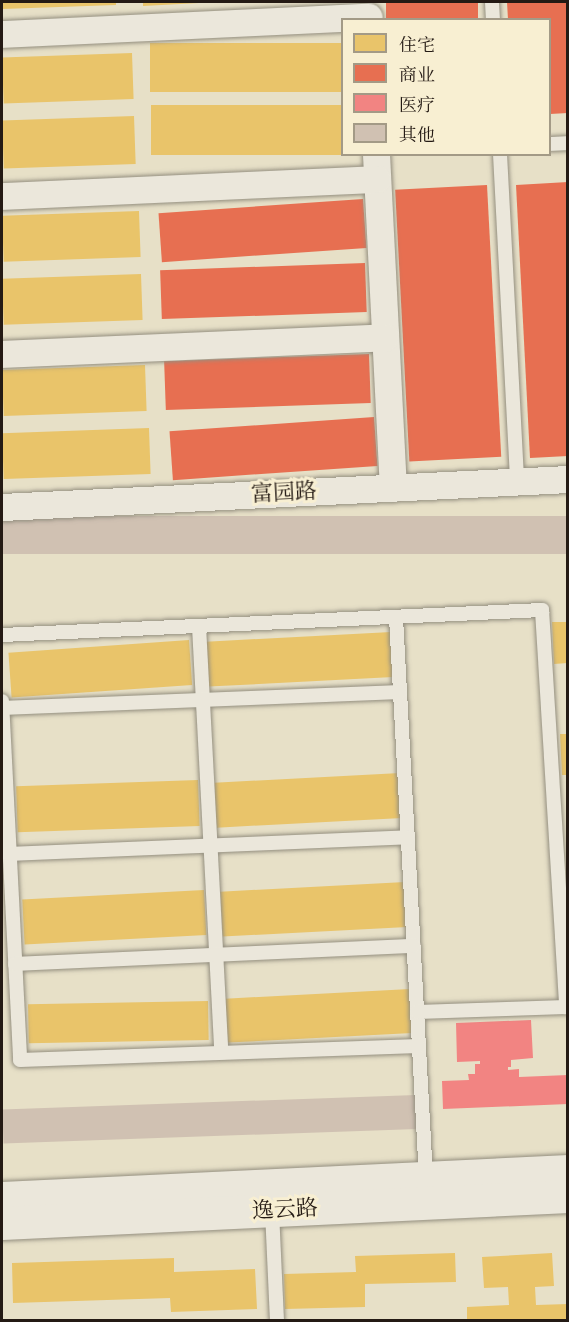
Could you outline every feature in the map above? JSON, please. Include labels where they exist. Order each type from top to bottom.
[{"type":"street","points":[[2,34],[368,13]]},
{"type":"street","points":[[2,196],[376,167],[393,488]]},
{"type":"street","points":[[2,354],[385,337]]},
{"type":"street","name":"富园路","points":[[2,507],[567,479]]},
{"type":"street","name":"逸云路","points":[[2,1198],[567,1171]]},
{"type":"street","name":"逸云路","points":[[2,1224],[567,1196]]},
{"type":"lane","points":[[492,2],[493,18]]},
{"type":"lane","points":[[551,144],[567,143]]},
{"type":"lane","points":[[500,156],[517,482]]},
{"type":"lane","points":[[2,635],[542,610],[566,1007],[417,1012]]},
{"type":"lane","points":[[396,617],[426,1178]]},
{"type":"lane","points":[[199,626],[221,1052]]},
{"type":"lane","points":[[2,708],[400,692]]},
{"type":"lane","points":[[2,700],[20,1060],[419,1046]]},
{"type":"lane","points":[[9,854],[408,837]]},
{"type":"lane","points":[[15,964],[414,946]]},
{"type":"lane","points":[[272,1211],[277,1320]]},
{"type":"building: 住宅","points":[[2,2],[116,2],[116,5],[2,9]]},
{"type":"building: 住宅","points":[[143,2],[199,2],[199,3],[143,6]]},
{"type":"building: 住宅","points":[[150,43],[341,43],[341,92],[150,92]]},
{"type":"building: 住宅","points":[[132,53],[134,99],[4,104],[2,58]]},
{"type":"building: 住宅","points":[[151,105],[341,105],[341,155],[151,155]]},
{"type":"building: 住宅","points":[[134,116],[136,164],[4,169],[2,121]]},
{"type":"building: 住宅","points":[[139,211],[141,257],[4,262],[2,216]]},
{"type":"building: 住宅","points":[[141,274],[143,320],[4,325],[2,279]]},
{"type":"building: 住宅","points":[[145,365],[147,411],[4,416],[2,370]]},
{"type":"building: 住宅","points":[[149,428],[151,474],[4,479],[2,433]]},
{"type":"building: 住宅","points":[[552,622],[568,622],[568,663],[554,664]]},
{"type":"building: 住宅","points":[[391,632],[393,677],[209,687],[206,642]]},
{"type":"building: 住宅","points":[[189,640],[192,685],[12,698],[8,653]]},
{"type":"building: 住宅","points":[[560,734],[568,734],[568,775],[562,775]]},
{"type":"building: 住宅","points":[[400,773],[402,818],[217,828],[214,783]]},
{"type":"building: 住宅","points":[[198,780],[200,826],[18,832],[16,786]]},
{"type":"building: 住宅","points":[[405,882],[407,927],[223,937],[220,892]]},
{"type":"building: 住宅","points":[[204,890],[206,935],[25,944],[22,900]]},
{"type":"building: 住宅","points":[[410,989],[412,1033],[228,1043],[225,999]]},
{"type":"building: 住宅","points":[[208,1001],[209,1040],[29,1043],[28,1004]]},
{"type":"building: 住宅","points":[[455,1253],[456,1282],[365,1284],[365,1307],[285,1309],[284,1274],[356,1272],[355,1256]]},
{"type":"building: 住宅","points":[[552,1253],[554,1286],[535,1287],[536,1305],[568,1304],[568,1320],[467,1320],[467,1307],[509,1305],[508,1287],[484,1288],[482,1257]]},
{"type":"building: 住宅","points":[[174,1258],[174,1272],[255,1269],[257,1309],[171,1312],[170,1298],[13,1303],[12,1263]]},
{"type":"building: 商业","points":[[386,2],[478,2],[478,18],[386,18]]},
{"type":"building: 商业","points":[[507,2],[568,2],[568,113],[551,114],[551,18],[508,18]]},
{"type":"building: 商业","points":[[568,182],[568,456],[530,458],[516,185]]},
{"type":"building: 商业","points":[[487,185],[501,457],[409,461],[395,190]]},
{"type":"building: 商业","points":[[363,199],[366,248],[162,262],[158,213]]},
{"type":"building: 商业","points":[[365,263],[367,312],[162,319],[160,270]]},
{"type":"building: 商业","points":[[369,354],[371,403],[166,410],[164,361]]},
{"type":"building: 商业","points":[[374,417],[377,466],[173,480],[169,431]]},
{"type":"building: 医疗","points":[[531,1020],[533,1058],[511,1060],[511,1067],[508,1067],[508,1070],[519,1069],[519,1077],[568,1075],[568,1104],[443,1109],[442,1081],[469,1080],[468,1074],[475,1074],[475,1064],[480,1064],[480,1061],[457,1062],[456,1023]]},
{"type":"building: 其他","points":[[2,516],[568,516],[568,554],[2,554]]},
{"type":"building: 其他","points":[[416,1095],[417,1129],[3,1143],[2,1109]]}]
